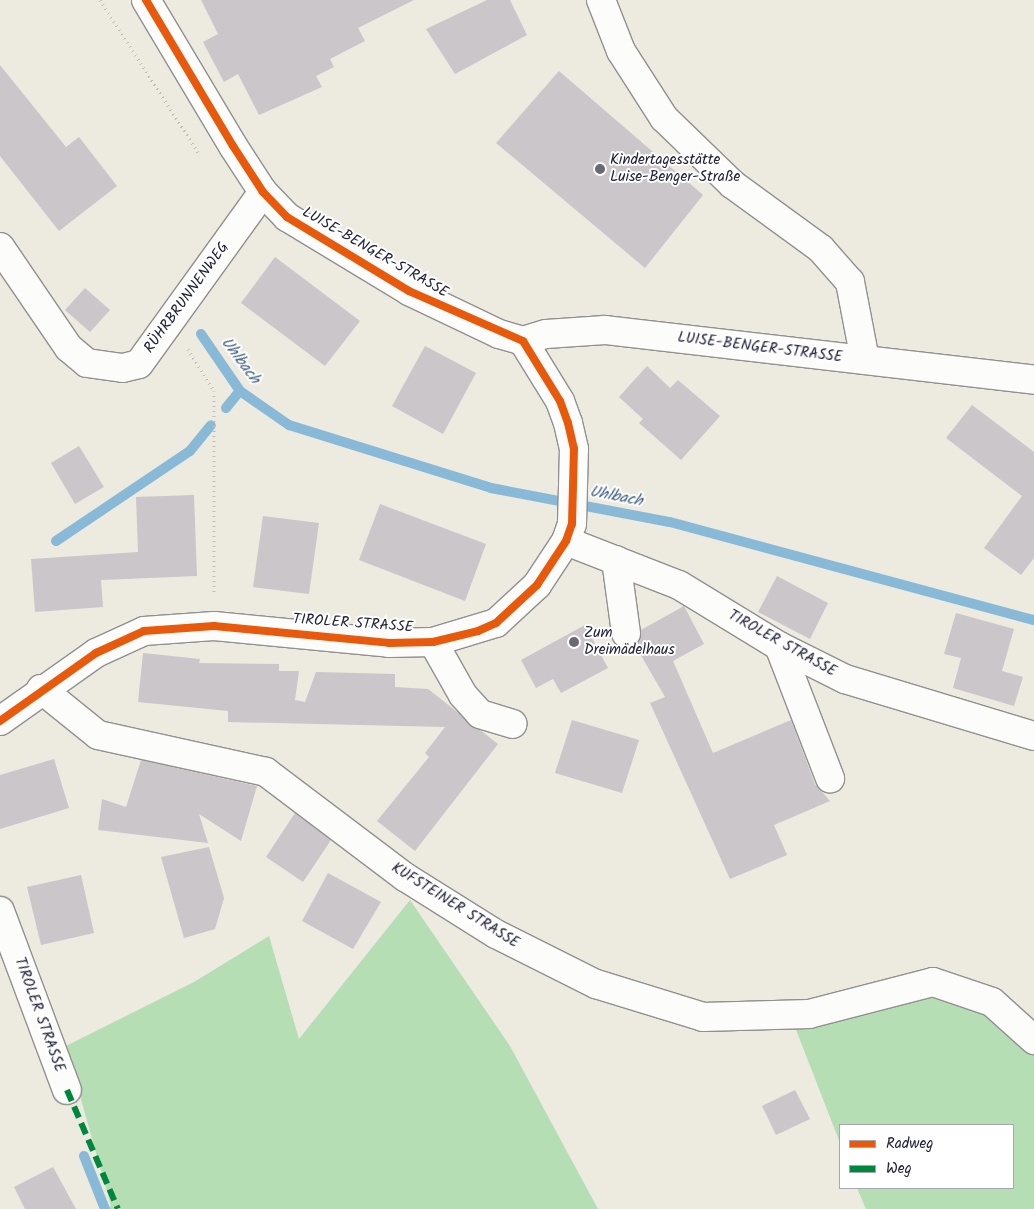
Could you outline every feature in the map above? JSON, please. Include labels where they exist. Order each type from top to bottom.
[{"type":"street","name":"LUISE-BENGER-STRASSE","points":[[146,0],[264,192],[287,217],[348,256],[452,313],[523,341],[546,334],[606,330],[1034,380]]},
{"type":"street","name":"LUISE-BENGER-STRASSE","points":[[601,0],[621,50],[664,118],[732,184],[821,249],[850,282],[865,360]]},
{"type":"street","name":"RÜHRBRUNNENWEG","points":[[0,246],[69,348],[87,363],[105,368],[139,364],[264,192]]},
{"type":"street","name":"TIROLER STRASSE","points":[[0,721],[41,689],[96,653],[144,631],[214,626],[389,643],[433,642],[496,623],[537,585],[569,533],[575,483],[568,423],[560,401],[523,341]]},
{"type":"street","name":"TIROLER STRASSE","points":[[569,533],[616,560],[679,585],[779,646],[845,679],[1034,736]]},
{"type":"street","points":[[616,560],[626,633]]},
{"type":"street","points":[[433,642],[463,694],[480,714],[513,724]]},
{"type":"street","points":[[779,646],[830,778]]},
{"type":"street","name":"KUFSTEINER STRASSE","points":[[41,689],[98,735],[266,772],[405,878],[496,934],[596,984],[703,1017],[809,1014],[933,982],[992,1002],[1034,1040]]},
{"type":"street","name":"TIROLER STRASSE","points":[[0,911],[67,1090]]},
{"type":"path","points":[[100,0],[204,161]]},
{"type":"path","points":[[168,324],[214,391],[214,626]]},
{"type":"green space","points":[[410,900],[510,1046],[598,1209],[106,1209],[111,1206],[66,1046],[194,982],[269,936],[299,1039]]},
{"type":"green space","points":[[934,992],[987,1009],[1034,1053],[1034,1209],[866,1209],[857,1189],[1014,1189],[1014,1124],[839,1124],[839,1140],[793,1022]]},
{"type":"building","points":[[201,0],[414,0],[358,28],[365,41],[330,59],[334,67],[316,76],[322,87],[259,115],[238,74],[224,82],[203,42],[218,34]]},
{"type":"building","points":[[487,0],[510,0],[527,35],[455,74],[426,29]]},
{"type":"building","points":[[0,65],[66,147],[79,137],[117,186],[59,231],[0,156]]},
{"type":"building","name":"Kindertagesstätte Luise-Benger-Straße","points":[[559,71],[703,195],[645,268],[496,143]]},
{"type":"building","points":[[275,257],[360,321],[325,366],[241,303]]},
{"type":"building","points":[[85,288],[110,310],[90,332],[65,310]]},
{"type":"building","points":[[425,346],[476,373],[443,434],[392,406]]},
{"type":"building","points":[[647,366],[670,388],[678,380],[720,416],[681,460],[639,423],[643,419],[619,397]]},
{"type":"building","points":[[972,405],[1034,452],[1034,558],[1021,575],[984,548],[1022,496],[946,438]]},
{"type":"building","points":[[79,446],[104,487],[75,504],[51,463]]},
{"type":"building","points":[[194,495],[197,576],[101,580],[103,607],[35,612],[31,559],[138,552],[136,497]]},
{"type":"building","points":[[380,504],[486,544],[465,601],[359,560]]},
{"type":"building","points":[[263,516],[319,523],[309,594],[253,587]]},
{"type":"building","points":[[777,576],[828,603],[810,639],[758,612]]},
{"type":"building","points":[[684,606],[704,644],[673,661],[713,753],[791,720],[815,784],[830,801],[774,825],[787,855],[730,879],[650,703],[665,697],[635,645],[641,630]]},
{"type":"building","points":[[956,613],[1014,629],[1002,671],[1023,677],[1014,706],[953,688],[961,658],[944,654]]},
{"type":"building","name":"Zum Dreimädelhaus","points":[[585,625],[608,668],[561,693],[553,679],[536,688],[521,660]]},
{"type":"building","points":[[143,653],[200,659],[199,663],[279,664],[279,671],[299,671],[295,700],[305,702],[316,672],[395,674],[395,687],[428,689],[498,744],[415,851],[377,821],[429,757],[425,753],[445,727],[228,722],[228,711],[138,702]]},
{"type":"building","points":[[572,720],[639,740],[622,793],[555,773]]},
{"type":"building","points":[[54,759],[69,808],[0,829],[0,775]]},
{"type":"building","points":[[141,760],[257,786],[241,841],[199,814],[208,843],[98,830],[102,799],[126,807]]},
{"type":"building","points":[[295,813],[331,840],[303,882],[266,857]]},
{"type":"building","points":[[209,847],[224,898],[215,929],[184,938],[161,857]]},
{"type":"building","points":[[328,873],[381,902],[353,949],[302,921]]},
{"type":"building","points":[[81,875],[94,933],[41,945],[27,887]]},
{"type":"building","points":[[795,1090],[810,1119],[776,1135],[762,1106]]},
{"type":"building","points":[[53,1167],[76,1209],[25,1209],[14,1187]]},
{"type":"waterway","name":"Uhlbach","points":[[201,334],[240,391],[289,425],[491,488],[670,522],[1034,620]]},
{"type":"waterway","points":[[226,408],[240,391]]},
{"type":"waterway","points":[[56,541],[190,451],[211,425]]},
{"type":"waterway","points":[[84,1156],[105,1209]]},
{"type":"marked path","points":[[67,1090],[118,1209]]},
{"type":"cycle path","points":[[0,721],[96,653],[144,631],[214,626],[389,643],[433,642],[478,631],[496,623],[537,585],[566,541],[572,524],[574,449],[568,423],[560,401],[523,341],[409,291],[287,217],[263,192],[233,146],[146,0]]},
{"type":"place","name":"Kindertagesstätte Luise-Benger-Straße","points":[[600,169]]},
{"type":"place","name":"Zum Dreimädelhaus","points":[[574,642]]}]
